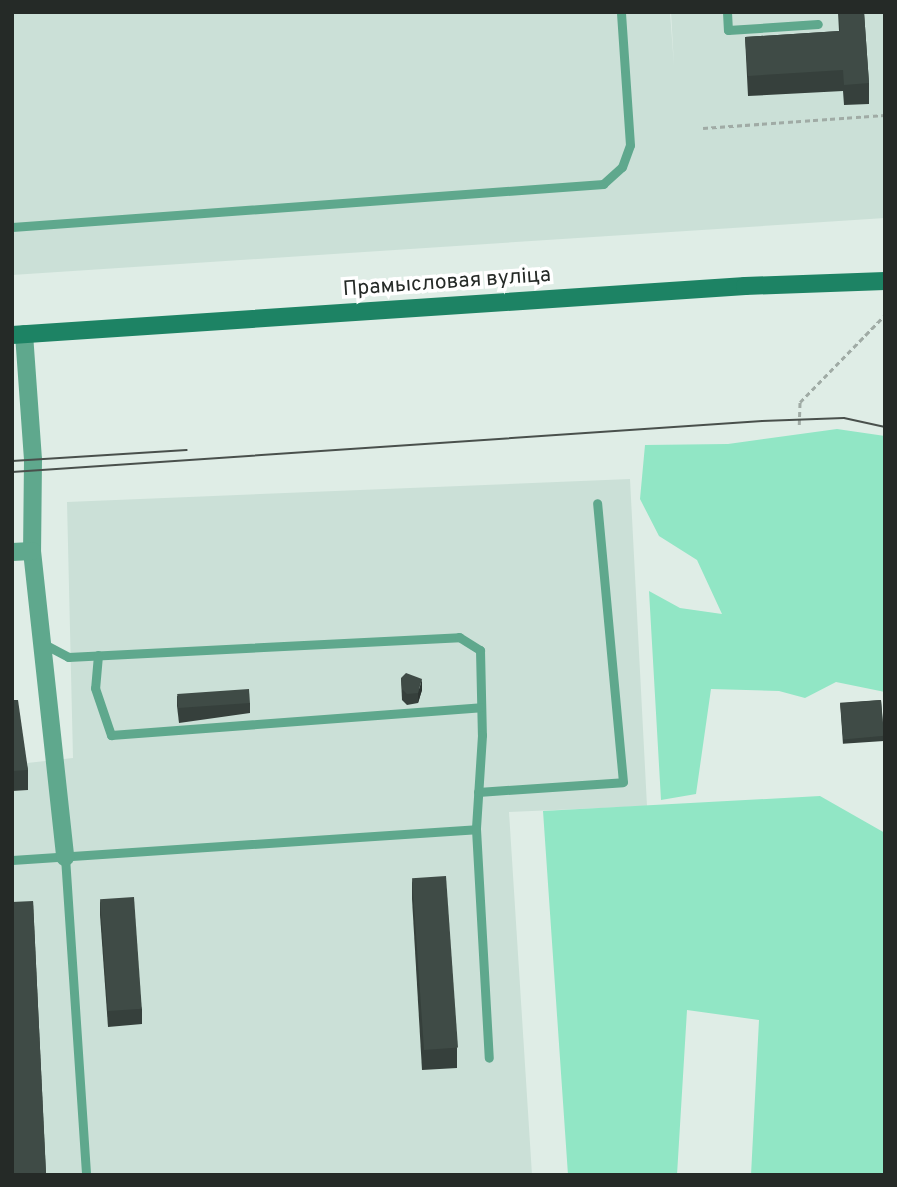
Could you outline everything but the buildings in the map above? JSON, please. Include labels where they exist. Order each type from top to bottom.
[{"type":"main road","name":"Прамысловая вуліца","points":[[18,335],[745,286],[885,281]]},
{"type":"street","points":[[18,335],[33,460],[32,551],[65,857]]},
{"type":"street","points":[[12,552],[32,551]]},
{"type":"lane","points":[[12,227],[603,184],[622,167],[630,145],[621,12]]},
{"type":"lane","points":[[727,12],[728,30],[818,24]]},
{"type":"lane","points":[[478,792],[623,782],[597,503]]},
{"type":"lane","points":[[43,643],[68,657],[459,637],[480,650],[481,707],[476,829],[489,1058]]},
{"type":"lane","points":[[98,655],[95,688],[111,736],[481,707]]},
{"type":"lane","points":[[12,860],[476,829]]},
{"type":"lane","points":[[65,857],[86,1175]]},
{"type":"path","points":[[703,128],[885,115]]},
{"type":"path","points":[[799,425],[800,402],[885,316]]},
{"type":"shaded area","points":[[12,12],[670,12],[674,66],[671,12],[885,12],[885,218],[12,275]]},
{"type":"shaded area","points":[[630,479],[647,806],[509,812],[532,1175],[12,1175],[12,735],[19,735],[27,763],[73,758],[67,502]]},
{"type":"green space","points":[[837,429],[885,436],[885,692],[836,682],[805,698],[779,691],[711,689],[696,794],[661,800],[649,591],[680,608],[722,614],[697,560],[659,536],[640,499],[645,445],[728,444]]},
{"type":"green space","points":[[820,796],[885,833],[885,1175],[751,1175],[759,1020],[687,1010],[677,1175],[568,1175],[543,811]]},
{"type":"tram line","points":[[12,472],[762,421],[844,418],[885,427]]},
{"type":"tram line","points":[[12,461],[187,450]]}]
